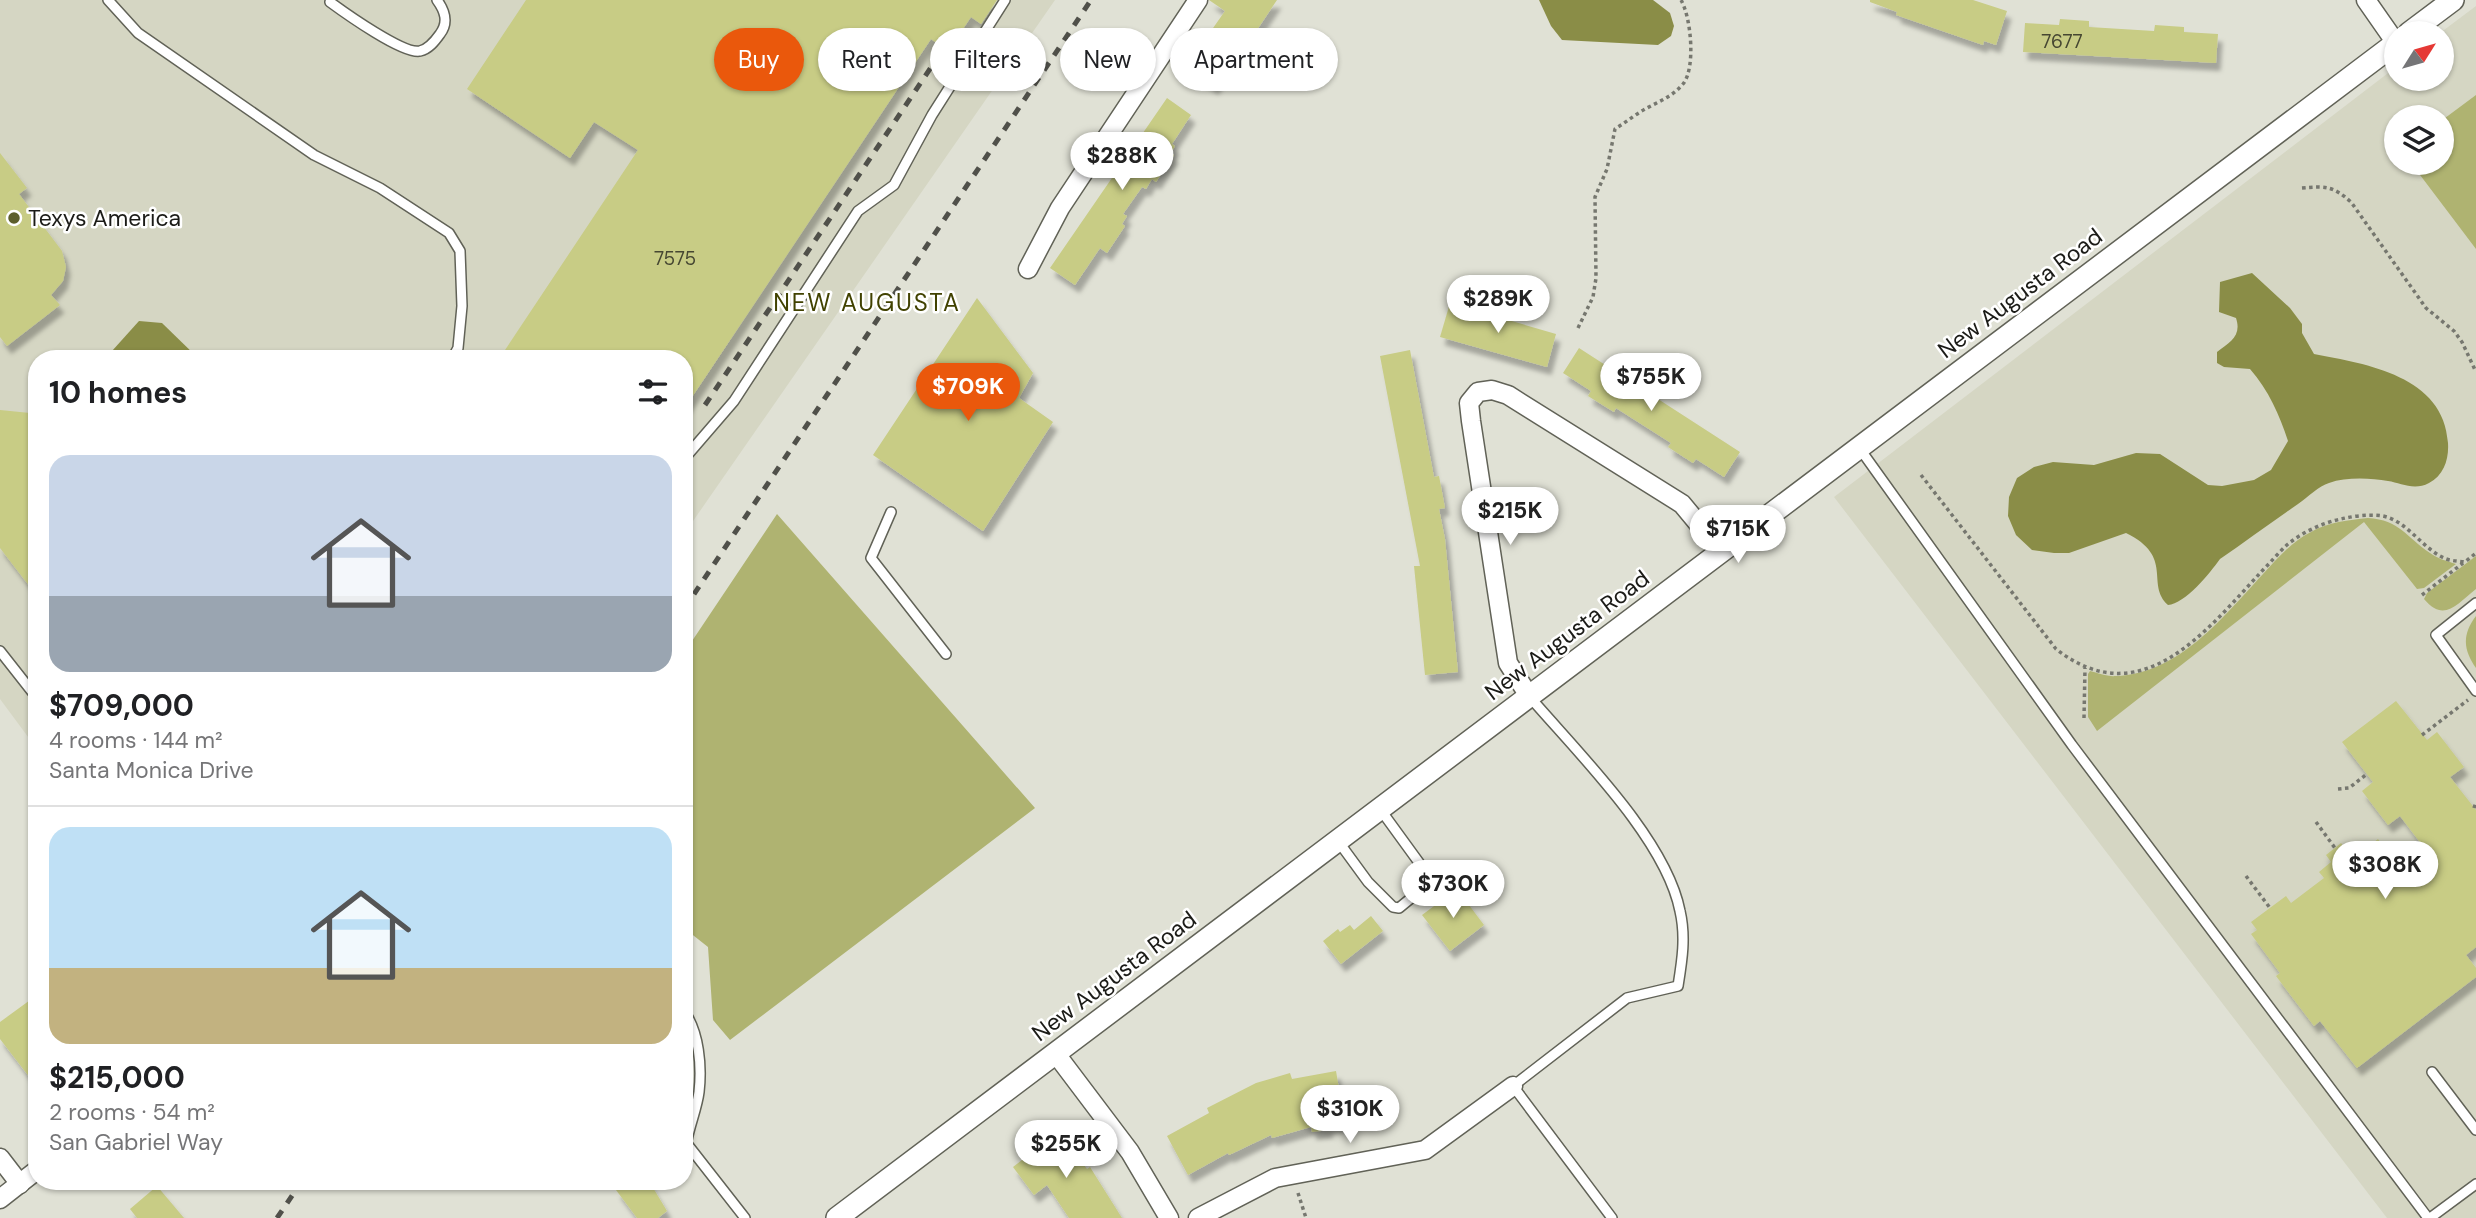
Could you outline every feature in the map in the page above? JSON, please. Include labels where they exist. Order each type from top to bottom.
[{"type":"street","points":[[1028,269],[1060,208],[1198,0]]},
{"type":"street","points":[[2366,0],[2384,26]]},
{"type":"street","points":[[2425,21],[2453,0]]},
{"type":"street","name":"New Augusta Road","points":[[837,1218],[2384,52]]},
{"type":"street","points":[[1529,696],[1508,663],[1469,403],[1478,392],[1492,390],[1508,395],[1682,504],[1721,551]]},
{"type":"street","points":[[1056,1054],[1130,1152],[1169,1218]]},
{"type":"street","points":[[1198,1218],[1275,1178],[1425,1150],[1513,1086]]},
{"type":"street","points":[[0,1158],[20,1184]]},
{"type":"street","points":[[0,1199],[28,1177]]},
{"type":"lane","points":[[108,0],[138,33],[303,147],[380,188],[449,233],[460,251],[462,306],[457,350]]},
{"type":"lane","points":[[330,2],[398,45],[418,52],[431,46],[443,30],[446,20],[444,9],[437,0]]},
{"type":"lane","points":[[693,449],[734,401],[858,211],[894,185],[932,115],[1005,0]]},
{"type":"lane","points":[[1859,448],[2072,745],[2429,1218],[2476,1184]]},
{"type":"lane","points":[[891,512],[871,558],[946,654]]},
{"type":"lane","points":[[2476,603],[2436,635],[2476,691]]},
{"type":"lane","points":[[0,651],[28,687]]},
{"type":"lane","points":[[1529,696],[1625,807],[1668,872],[1680,910],[1684,947],[1678,986],[1627,998],[1513,1086],[1612,1218]]},
{"type":"lane","points":[[1338,841],[1368,882],[1393,907],[1399,908],[1427,885],[1428,875],[1380,809]]},
{"type":"lane","points":[[693,1026],[699,1053],[699,1093],[693,1113]]},
{"type":"lane","points":[[2432,1072],[2476,1130]]},
{"type":"lane","points":[[693,1150],[745,1218]]},
{"type":"path","points":[[1578,328],[1594,297],[1595,197],[1608,169],[1615,129],[1668,97],[1685,82],[1692,44],[1687,11],[1681,0]]},
{"type":"path","points":[[2302,188],[2325,186],[2340,192],[2351,202],[2426,308],[2454,331],[2476,372]]},
{"type":"path","points":[[1921,475],[2056,649],[2085,668],[2114,674],[2143,671],[2164,663],[2211,626],[2288,545],[2312,529],[2339,519],[2385,516],[2403,526],[2431,551],[2447,560],[2465,562]]},
{"type":"path","points":[[2422,594],[2476,553]]},
{"type":"path","points":[[2084,718],[2085,668]]},
{"type":"path","points":[[2422,735],[2468,700]]},
{"type":"path","points":[[2337,789],[2349,788],[2368,774]]},
{"type":"path","points":[[2316,822],[2335,848]]},
{"type":"path","points":[[2246,876],[2270,908]]},
{"type":"path","points":[[1298,1193],[1306,1218]]},
{"type":"shaded area","points":[[0,0],[1055,0],[1036,28],[930,28],[930,91],[992,91],[693,521],[693,350],[28,350],[28,737],[0,699]]},
{"type":"shaded area","points":[[1539,0],[1653,0],[1670,13],[1674,26],[1671,36],[1658,45],[1562,40],[1551,26]]},
{"type":"shaded area","points":[[2476,6],[2476,1218],[2387,1218],[1834,497],[2384,76],[2384,91],[2454,91],[2454,22]]},
{"type":"shaded area","points":[[2476,95],[2476,249],[2420,175],[2454,175],[2454,111]]},
{"type":"shaded area","points":[[2252,273],[2290,308],[2302,324],[2302,333],[2314,354],[2357,363],[2399,377],[2418,388],[2433,402],[2443,420],[2448,443],[2448,455],[2442,471],[2434,480],[2418,486],[2366,479],[2325,484],[2220,559],[2189,594],[2168,605],[2159,588],[2155,561],[2150,551],[2126,533],[2069,553],[2032,550],[2016,535],[2008,516],[2009,497],[2017,478],[2034,467],[2053,462],[2094,465],[2136,453],[2160,454],[2208,485],[2222,486],[2254,480],[2271,470],[2288,441],[2273,403],[2250,369],[2224,367],[2217,363],[2217,352],[2234,338],[2237,330],[2236,318],[2219,312],[2220,282]]},
{"type":"shaded area","points":[[139,321],[162,323],[190,350],[113,350]]},
{"type":"shaded area","points":[[777,514],[1035,808],[730,1040],[713,1020],[708,947],[693,935],[693,640]]},
{"type":"shaded area","points":[[2368,518],[2388,522],[2433,555],[2456,564],[2424,588],[2417,589],[2364,522],[2097,731],[2088,717],[2090,671],[2116,676],[2139,673],[2180,654],[2216,625],[2297,541],[2324,526]]},
{"type":"shaded area","points":[[2476,556],[2476,589],[2463,600],[2450,609],[2438,610],[2424,599],[2427,593]]},
{"type":"shaded area","points":[[2476,616],[2476,668],[2469,655],[2466,636]]},
{"type":"building","points":[[526,0],[997,0],[981,24],[971,17],[964,28],[930,28],[930,40],[916,61],[916,28],[818,28],[818,91],[896,91],[693,396],[693,350],[505,350],[638,150],[594,122],[570,158],[467,89]]},
{"type":"building","points":[[1209,0],[1277,0],[1258,28],[1213,28],[1225,11]]},
{"type":"building","points":[[1870,0],[1973,0],[2007,11],[1996,45],[1984,41],[1983,45],[1896,15],[1897,12]]},
{"type":"building","points":[[2060,19],[2089,21],[2089,27],[2154,31],[2155,25],[2184,27],[2184,32],[2218,34],[2216,63],[2023,52],[2025,23],[2059,25]]},
{"type":"building","points":[[1167,98],[1191,115],[1172,144],[1175,146],[1171,153],[1174,155],[1156,182],[1152,179],[1146,189],[1142,187],[1123,214],[1127,216],[1122,224],[1125,226],[1107,253],[1100,248],[1075,285],[1050,268]]},
{"type":"building","points":[[0,153],[27,188],[19,194],[62,251],[66,267],[63,281],[51,295],[60,305],[7,346],[0,337]]},
{"type":"building","points":[[977,298],[1033,373],[1019,398],[1053,422],[983,531],[873,455]]},
{"type":"building","points":[[1450,303],[1556,334],[1547,367],[1440,337]]},
{"type":"building","points":[[1579,348],[1740,452],[1724,477],[1696,459],[1693,463],[1668,447],[1671,443],[1616,408],[1614,412],[1588,396],[1591,391],[1563,373]]},
{"type":"building","points":[[1410,350],[1434,477],[1439,476],[1445,508],[1439,509],[1445,539],[1458,672],[1425,675],[1414,566],[1420,566],[1380,356]]},
{"type":"building","points":[[0,410],[28,413],[28,584],[0,548]]},
{"type":"building","points":[[2396,701],[2427,740],[2437,732],[2464,767],[2450,777],[2476,810],[2476,947],[2466,955],[2476,968],[2476,977],[2357,1068],[2320,1021],[2314,1026],[2276,976],[2280,973],[2251,934],[2257,930],[2251,922],[2286,896],[2291,903],[2324,878],[2319,872],[2331,862],[2326,855],[2341,843],[2347,851],[2359,842],[2365,849],[2378,839],[2397,864],[2422,845],[2400,816],[2388,825],[2362,791],[2373,782],[2342,742]]},
{"type":"building","points":[[1457,889],[1484,925],[1450,951],[1422,915]]},
{"type":"building","points":[[1371,916],[1383,931],[1341,964],[1323,941],[1338,929],[1340,932],[1350,925],[1354,930]]},
{"type":"building","points":[[28,1002],[28,1075],[0,1039],[0,1022]]},
{"type":"building","points":[[1336,1071],[1345,1123],[1328,1126],[1329,1130],[1312,1132],[1311,1127],[1272,1138],[1271,1135],[1229,1155],[1228,1153],[1188,1175],[1167,1136],[1209,1113],[1207,1108],[1256,1083],[1290,1073],[1292,1079]]},
{"type":"building","points":[[1058,1132],[1087,1169],[1090,1167],[1122,1218],[1069,1218],[1047,1185],[1034,1195],[1013,1167]]},
{"type":"building","points":[[152,1190],[160,1190],[184,1218],[137,1218],[130,1209]]},
{"type":"building","points":[[616,1190],[654,1190],[667,1211],[658,1218],[637,1218]]},
{"type":"railway","points":[[693,596],[1091,0]]},
{"type":"railway","points":[[705,405],[930,69]]},
{"type":"railway","points":[[277,1218],[296,1190]]},
{"type":"place","name":"Texys America","points":[[14,218]]},
{"type":"district","name":"NEW AUGUSTA","points":[[867,302]]}]
